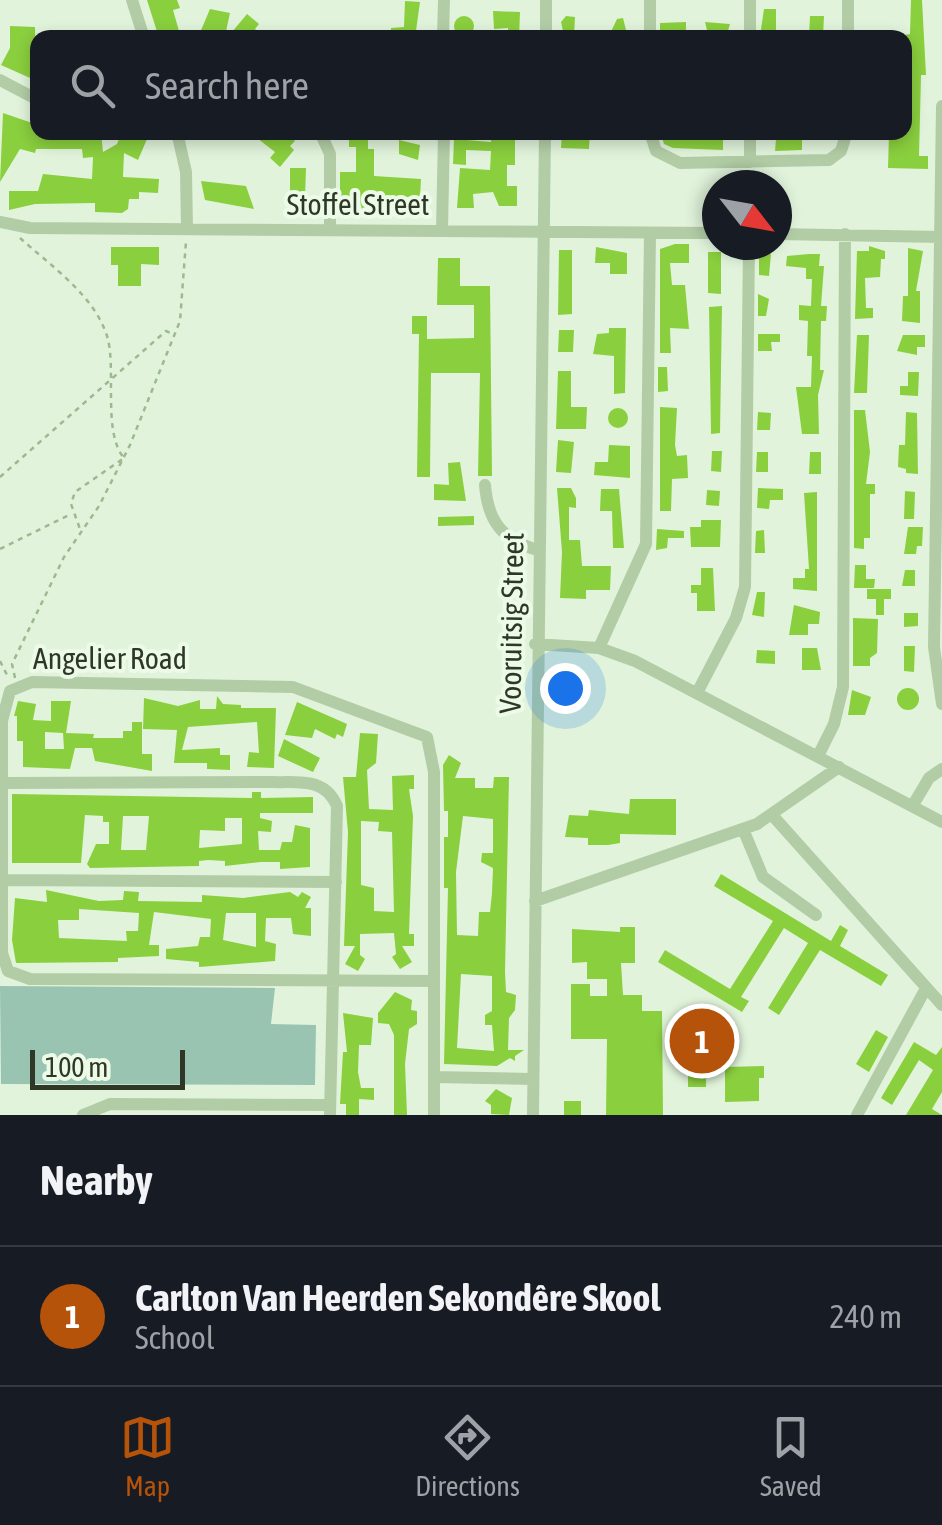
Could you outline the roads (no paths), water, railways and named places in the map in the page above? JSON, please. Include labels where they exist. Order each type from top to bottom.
[{"type":"street","points":[[132,0],[141,30]]},
{"type":"street","points":[[444,0],[444,30]]},
{"type":"street","points":[[546,0],[546,30]]},
{"type":"street","points":[[650,0],[650,30]]},
{"type":"street","points":[[750,0],[750,30]]},
{"type":"street","points":[[848,0],[848,30]]},
{"type":"street","points":[[0,80],[30,96]]},
{"type":"street","points":[[942,106],[934,647],[942,704]]},
{"type":"street","points":[[179,140],[186,172],[187,228]]},
{"type":"street","points":[[324,140],[330,154],[330,230]]},
{"type":"street","points":[[442,230],[444,140]]},
{"type":"street","name":"Vooruitsig Street","points":[[532,1115],[535,644],[545,140]]},
{"type":"street","points":[[653,140],[656,150],[669,160],[750,162],[829,160],[841,151],[844,140]]},
{"type":"street","points":[[750,140],[750,162]]},
{"type":"street","name":"Stoffel Street","points":[[2,223],[30,228],[702,233]]},
{"type":"street","points":[[599,648],[646,544],[650,232]]},
{"type":"street","points":[[792,234],[939,237]]},
{"type":"street","points":[[818,756],[834,724],[842,687],[845,234]]},
{"type":"street","points":[[697,693],[736,618],[744,587],[748,260]]},
{"type":"street","points":[[485,485],[488,510],[498,530],[537,550]]},
{"type":"street","points":[[535,644],[599,648],[697,693],[942,822]]},
{"type":"street","name":"Angelier Road","points":[[434,981],[23,978],[8,971],[2,960],[4,702],[15,686],[293,686],[424,734],[431,741],[434,762],[435,1077],[434,1115]]},
{"type":"street","points":[[535,901],[773,816],[838,767]]},
{"type":"street","points":[[912,805],[929,778],[942,770]]},
{"type":"street","points":[[4,783],[315,783],[329,790],[336,806],[330,1110],[110,1104],[83,1115]]},
{"type":"street","points":[[773,816],[942,1005]]},
{"type":"street","points":[[742,829],[763,878],[816,915]]},
{"type":"street","points":[[2,880],[336,882]]},
{"type":"street","points":[[857,1115],[926,988]]},
{"type":"street","points":[[435,1077],[533,1079]]},
{"type":"place","name":"Carlton Van Heerden Sekondêre Skool","points":[[702,1041]]}]
